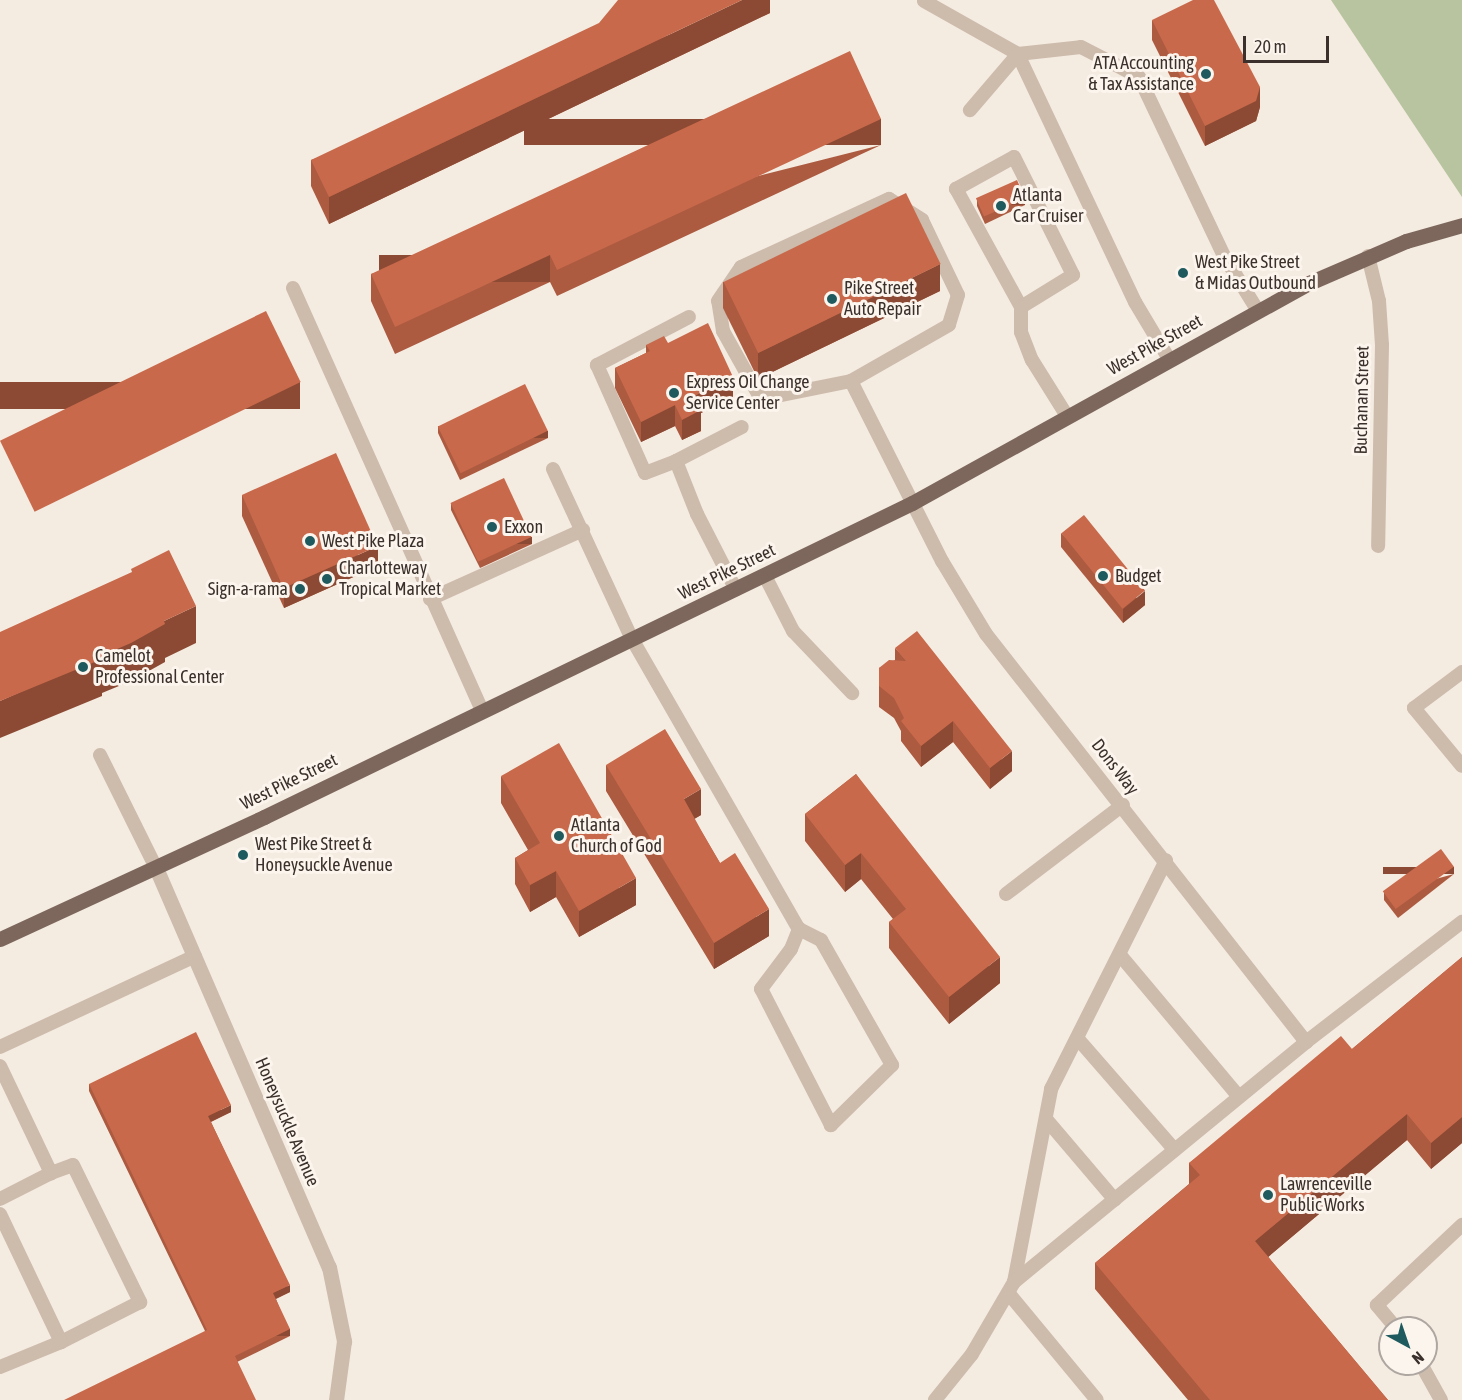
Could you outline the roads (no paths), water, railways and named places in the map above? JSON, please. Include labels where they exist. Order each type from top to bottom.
[{"type":"main road","name":"West Pike Street","points":[[0,939],[156,868],[765,576],[912,503],[1257,311],[1368,256],[1462,225]]},
{"type":"street","name":"Honeysuckle Avenue","points":[[156,868],[329,1268],[339,1302],[344,1341],[336,1400]]},
{"type":"lane","points":[[924,1],[1018,54],[1135,302],[1169,359]]},
{"type":"lane","points":[[970,110],[1018,54],[1081,47],[1139,77],[1224,256],[1257,311]]},
{"type":"lane","points":[[1021,307],[1073,275],[1014,157],[956,189],[1021,307],[1021,332],[1032,360],[1067,416]]},
{"type":"lane","points":[[889,199],[922,220],[958,295],[949,325],[851,381],[761,399],[723,331],[718,301],[741,267],[889,199]]},
{"type":"lane","name":"Buchanan Street","points":[[1368,256],[1379,301],[1382,345],[1378,546]]},
{"type":"lane","points":[[293,288],[430,599],[482,710]]},
{"type":"lane","points":[[689,317],[597,365],[645,473],[676,461],[742,427]]},
{"type":"lane","name":"Dons Way","points":[[851,381],[912,503],[986,634],[1123,805],[1306,1042]]},
{"type":"lane","points":[[676,461],[697,514],[736,590]]},
{"type":"lane","points":[[553,469],[632,639],[799,929],[821,940],[892,1065],[831,1125],[761,989],[791,949],[799,929]]},
{"type":"lane","points":[[430,599],[583,530]]},
{"type":"lane","points":[[765,576],[793,631],[852,693]]},
{"type":"lane","points":[[1462,672],[1414,708],[1462,766]]},
{"type":"lane","points":[[100,754],[156,868]]},
{"type":"lane","points":[[1006,894],[1123,805]]},
{"type":"lane","points":[[1097,1400],[1012,1288],[1051,1089],[1166,860]]},
{"type":"lane","points":[[935,1400],[972,1354],[1012,1288],[1114,1200],[1306,1042],[1462,922]]},
{"type":"lane","points":[[1120,955],[1239,1097]]},
{"type":"lane","points":[[0,1047],[195,956]]},
{"type":"lane","points":[[1078,1039],[1175,1150]]},
{"type":"lane","points":[[0,1065],[51,1173]]},
{"type":"lane","points":[[1046,1119],[1114,1200]]},
{"type":"lane","points":[[0,1199],[51,1173],[73,1166],[140,1302],[61,1342],[0,1366]]},
{"type":"lane","points":[[0,1214],[61,1342]]},
{"type":"lane","points":[[1386,1316],[1377,1305],[1462,1225]]},
{"type":"lane","points":[[1428,1376],[1441,1400]]},
{"type":"place","name":"ATA Accounting & Tax Assistance","points":[[1206,74]]},
{"type":"place","name":"Atlanta Car Cruiser","points":[[1001,206]]},
{"type":"place","name":"West Pike Street & Midas Outbound","points":[[1183,273]]},
{"type":"place","name":"Pike Street Auto Repair","points":[[832,299]]},
{"type":"place","name":"Express Oil Change Service Center","points":[[674,393]]},
{"type":"place","name":"Exxon","points":[[492,527]]},
{"type":"place","name":"West Pike Plaza","points":[[310,541]]},
{"type":"place","name":"Budget","points":[[1103,576]]},
{"type":"place","name":"Charlotteway Tropical Market","points":[[327,579]]},
{"type":"place","name":"Sign-a-rama","points":[[300,589]]},
{"type":"place","name":"Camelot Professional Center","points":[[83,667]]},
{"type":"place","name":"Atlanta Church of God","points":[[559,836]]},
{"type":"place","name":"West Pike Street & Honeysuckle Avenue","points":[[243,855]]},
{"type":"place","name":"Lawrenceville Public Works","points":[[1268,1195]]}]
